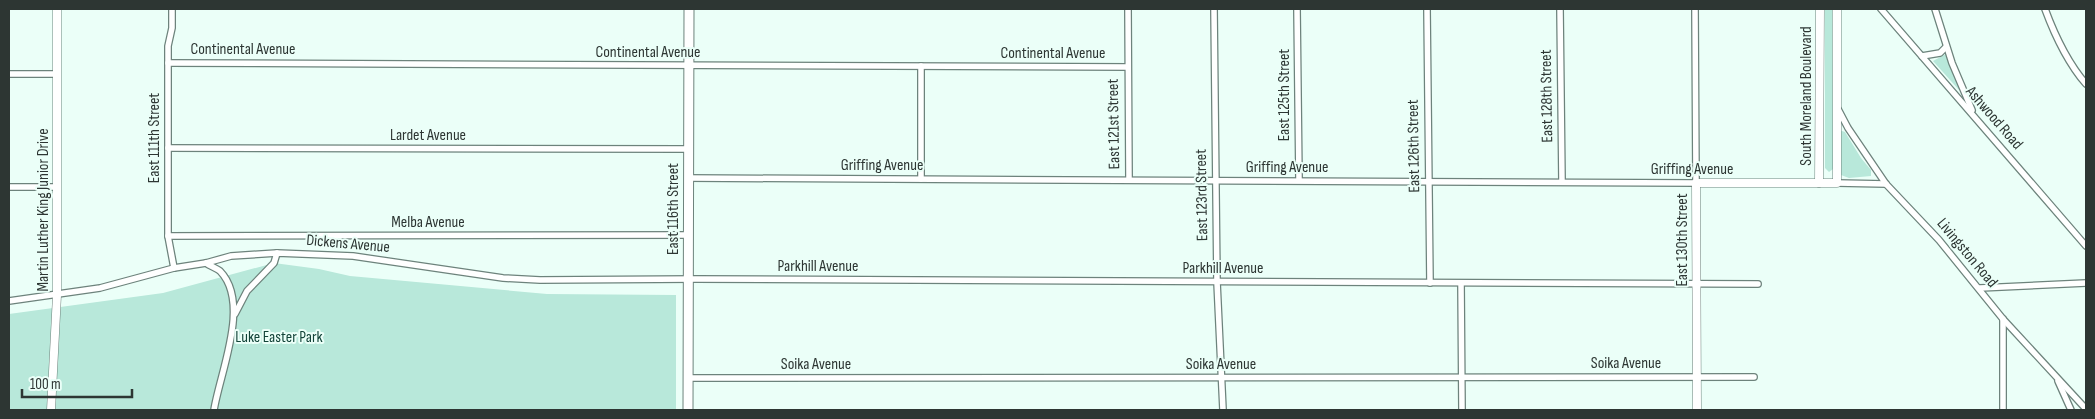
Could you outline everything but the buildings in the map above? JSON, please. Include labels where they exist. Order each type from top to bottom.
[{"type":"main road","name":"East 116th Street","points":[[688,410],[689,9]]},
{"type":"street","name":"Martin Luther King Junior Drive","points":[[51,410],[57,294],[56,9]]},
{"type":"street","name":"East 111th Street","points":[[172,9],[172,28],[168,46],[168,236],[174,268]]},
{"type":"street","name":"East 121st Street","points":[[1128,9],[1129,179]]},
{"type":"street","name":"East 123rd Street","points":[[1214,9],[1217,282],[1223,410]]},
{"type":"street","name":"East 125th Street","points":[[1297,9],[1299,180]]},
{"type":"street","name":"East 126th Street","points":[[1427,9],[1430,283]]},
{"type":"street","name":"East 128th Street","points":[[1560,9],[1562,182]]},
{"type":"street","name":"East 130th Street","points":[[1695,9],[1697,410]]},
{"type":"street","name":"South Moreland Boulevard","points":[[1819,183],[1820,9]]},
{"type":"street","name":"South Moreland Boulevard","points":[[1837,9],[1837,183]]},
{"type":"street","name":"Ashwood Road","points":[[1881,9],[2086,246]]},
{"type":"street","points":[[1935,9],[1946,46],[1974,116]]},
{"type":"street","points":[[2045,9],[2053,31],[2073,69],[2086,84]]},
{"type":"street","points":[[1922,56],[1940,53],[1946,46]]},
{"type":"street","name":"Continental Avenue","points":[[168,63],[1128,67]]},
{"type":"street","points":[[921,66],[921,179]]},
{"type":"street","points":[[9,74],[57,74]]},
{"type":"street","name":"Livingston Road","points":[[1837,107],[1848,128],[1886,184],[1940,240],[2003,319],[2086,409]]},
{"type":"street","name":"Lardet Avenue","points":[[168,148],[688,149]]},
{"type":"street","name":"Griffing Avenue","points":[[688,178],[1886,184]]},
{"type":"street","points":[[9,187],[57,187]]},
{"type":"street","name":"Melba Avenue","points":[[168,236],[688,235]]},
{"type":"street","points":[[214,410],[235,314],[247,291],[274,263],[277,253]]},
{"type":"street","name":"Dickens Avenue","points":[[9,300],[100,288],[174,268],[206,263],[231,256],[277,253],[353,256],[503,278],[540,280],[688,279]]},
{"type":"street","points":[[206,263],[219,271],[230,288],[235,314]]},
{"type":"street","name":"Parkhill Avenue","points":[[688,279],[1758,284]]},
{"type":"street","points":[[1462,283],[1462,410]]},
{"type":"street","points":[[1980,288],[2086,283]]},
{"type":"street","points":[[2003,319],[2003,410]]},
{"type":"street","points":[[2055,375],[2071,410]]},
{"type":"street","name":"Soika Avenue","points":[[689,378],[1754,377]]},
{"type":"green space","points":[[1825,9],[1832,9],[1833,169],[1829,172],[1825,168]]},
{"type":"green space","points":[[1946,54],[1961,89],[1959,90],[1933,61]]},
{"type":"green space","points":[[1840,132],[1845,132],[1871,170],[1871,176],[1849,178],[1841,175]]},
{"type":"green space","name":"Luke Easter Park","points":[[274,263],[319,269],[350,276],[547,294],[676,295],[676,410],[9,410],[9,314],[163,293]]}]
